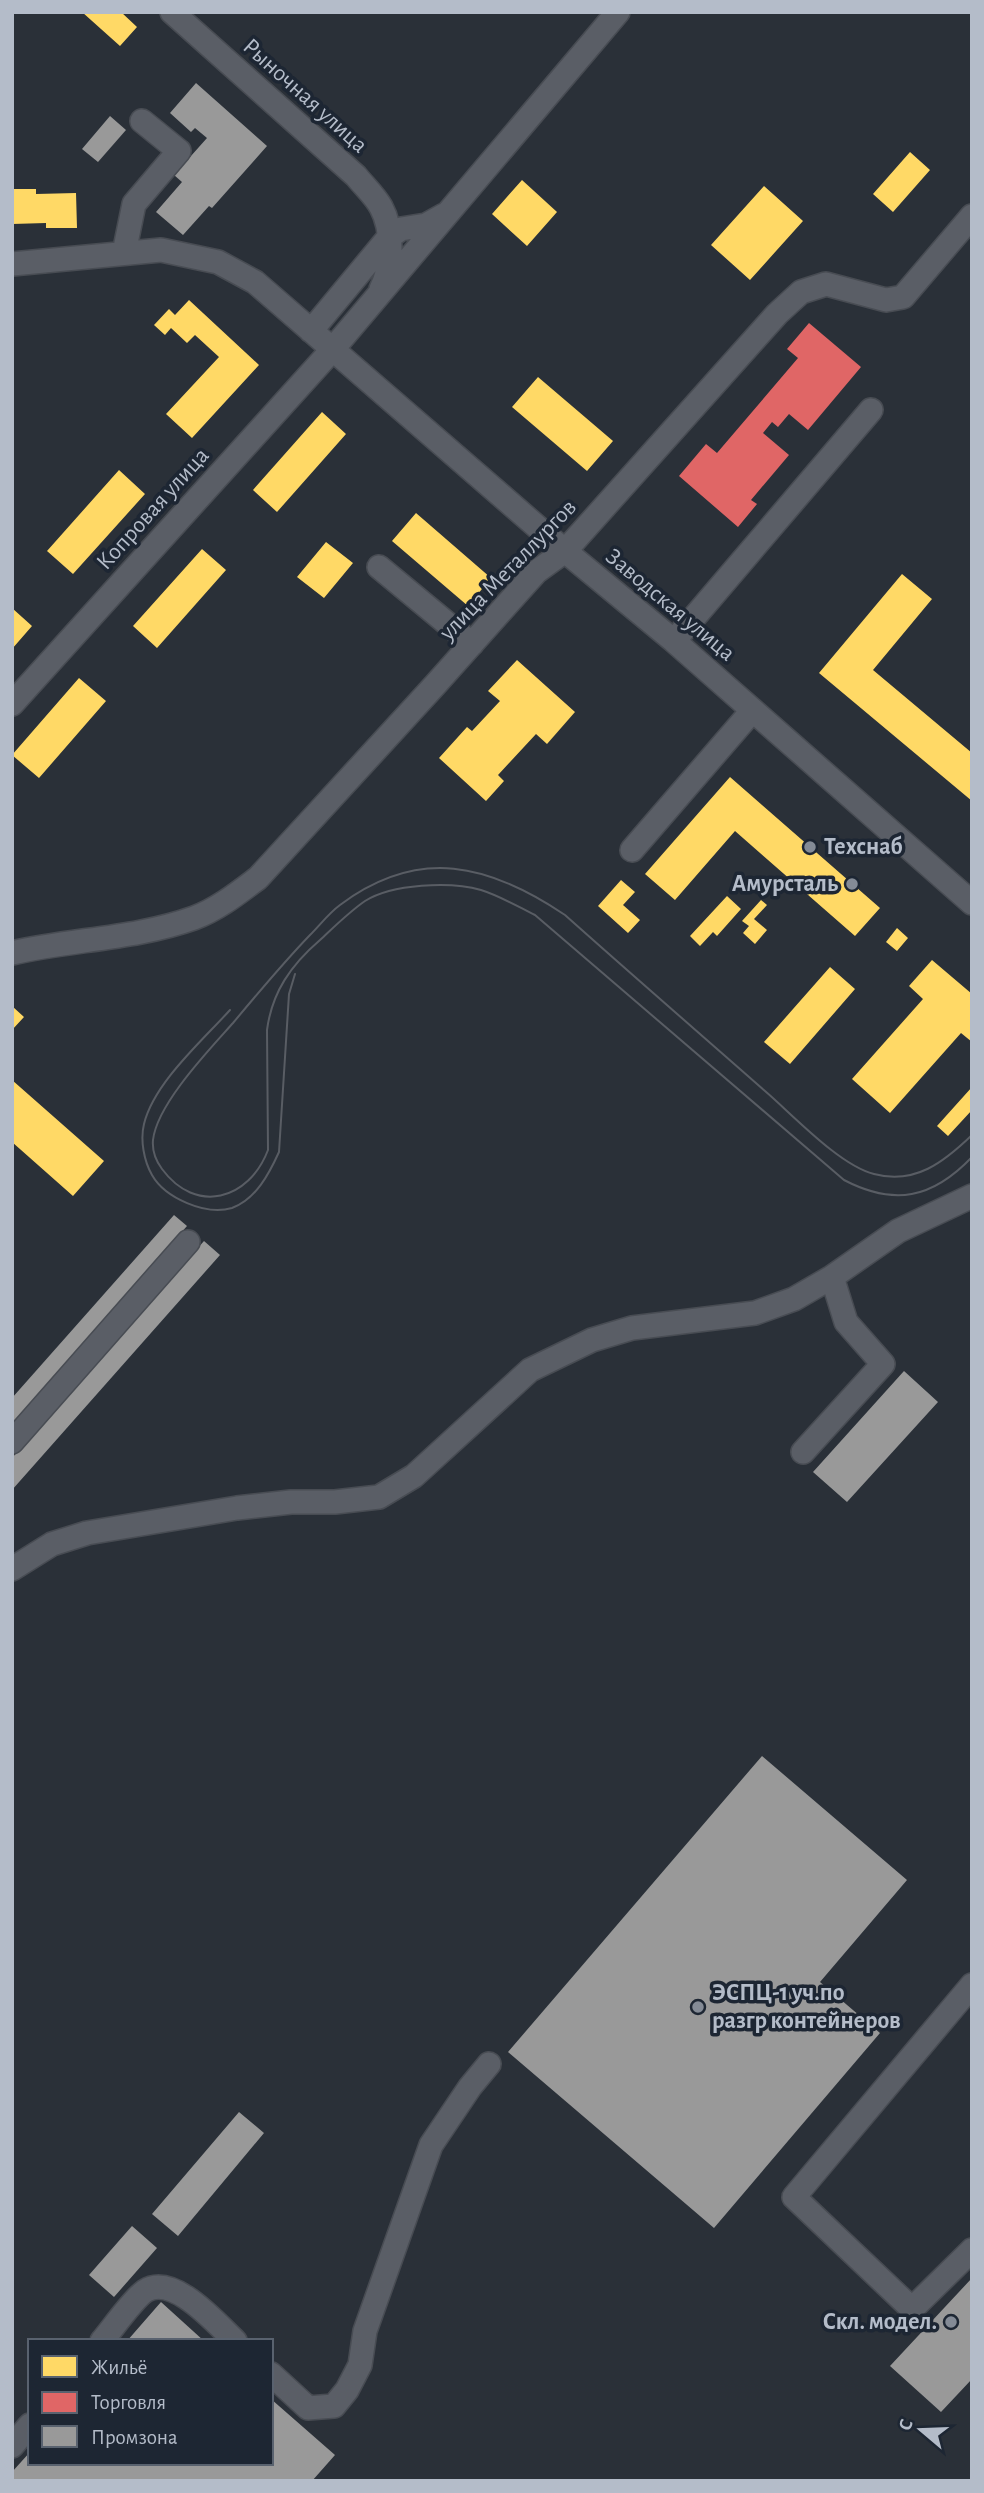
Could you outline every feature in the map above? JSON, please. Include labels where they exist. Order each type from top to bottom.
[{"type":"street","name":"Рыночная улица","points":[[172,12],[356,176],[380,205],[387,220],[389,237],[386,280],[377,298]]},
{"type":"street","points":[[377,298],[618,12]]},
{"type":"street","points":[[124,253],[134,204],[178,151],[142,121]]},
{"type":"street","name":"Рыночная улица","points":[[311,331],[368,260],[374,238],[370,192]]},
{"type":"street","points":[[368,260],[389,237],[401,229],[411,225],[426,225],[449,212]]},
{"type":"street","name":"улица Металлургов","points":[[12,953],[45,946],[123,937],[156,929],[195,917],[226,902],[258,878],[536,572],[565,551],[778,314],[801,292],[827,284],[886,300],[903,297],[972,216]]},
{"type":"street","name":"Заводская улица","points":[[12,264],[161,250],[218,262],[255,282],[565,551],[674,641],[972,903]]},
{"type":"street","name":"Копровая улица","points":[[12,704],[377,298]]},
{"type":"street","points":[[674,641],[871,410]]},
{"type":"street","points":[[379,567],[472,644]]},
{"type":"street","points":[[632,850],[752,710]]},
{"type":"street","points":[[12,1569],[52,1544],[87,1533],[237,1508],[379,1497],[414,1476],[530,1370],[579,1346],[632,1328],[755,1313],[794,1299],[832,1277],[898,1231],[972,1196]]},
{"type":"street","points":[[12,1442],[188,1242]]},
{"type":"street","points":[[803,1452],[883,1364],[846,1322],[832,1277]]},
{"type":"street","points":[[972,1984],[794,2197],[912,2309],[972,2250]]},
{"type":"street","points":[[273,2376],[308,2407],[334,2406],[347,2390],[360,2365],[365,2330],[431,2146],[470,2087],[489,2064]]},
{"type":"street","points":[[104,2339],[144,2292],[157,2286],[175,2289],[233,2339]]},
{"type":"street","points":[[12,2446],[28,2427]]},
{"type":"building: Жильё","points":[[82,12],[121,12],[137,27],[120,46]]},
{"type":"building: Жильё","points":[[910,152],[930,170],[893,212],[873,194]]},
{"type":"building: Жильё","points":[[522,180],[557,212],[527,246],[492,214]]},
{"type":"building: Жильё","points":[[764,186],[803,221],[750,280],[711,245]]},
{"type":"building: Жильё","points":[[13,189],[36,189],[36,194],[76,193],[77,228],[46,228],[46,223],[12,224]]},
{"type":"building: Жильё","points":[[189,300],[259,365],[192,438],[166,414],[219,357],[195,335],[187,343],[171,328],[165,335],[154,325],[169,309],[175,315]]},
{"type":"building: Жильё","points":[[538,377],[613,441],[587,471],[512,407]]},
{"type":"building: Жильё","points":[[322,412],[346,434],[277,512],[253,490]]},
{"type":"building: Жильё","points":[[119,470],[145,494],[73,574],[47,551]]},
{"type":"building: Жильё","points":[[416,513],[491,578],[468,606],[392,541]]},
{"type":"building: Жильё","points":[[326,542],[353,563],[324,598],[297,577]]},
{"type":"building: Жильё","points":[[202,549],[226,570],[157,648],[133,626]]},
{"type":"building: Жильё","points":[[902,574],[932,599],[873,670],[972,753],[972,801],[819,673]]},
{"type":"building: Жильё","points":[[12,608],[32,626],[12,649]]},
{"type":"building: Жильё","points":[[517,660],[575,712],[547,744],[536,734],[498,775],[504,781],[486,801],[439,758],[467,727],[472,731],[500,701],[488,691]]},
{"type":"building: Жильё","points":[[79,678],[106,701],[39,778],[12,755]]},
{"type":"building: Жильё","points":[[730,777],[880,908],[855,936],[735,831],[675,900],[645,874]]},
{"type":"building: Жильё","points":[[621,880],[635,892],[623,905],[640,920],[628,933],[598,906]]},
{"type":"building: Жильё","points":[[727,896],[741,909],[717,936],[713,932],[700,946],[690,936]]},
{"type":"building: Жильё","points":[[761,900],[767,905],[754,919],[767,930],[755,944],[743,933],[749,926],[742,921]]},
{"type":"building: Жильё","points":[[897,928],[908,938],[897,951],[886,942]]},
{"type":"building: Жильё","points":[[932,960],[972,994],[972,1042],[961,1033],[890,1113],[852,1079],[923,999],[909,986]]},
{"type":"building: Жильё","points":[[830,967],[855,989],[790,1064],[764,1042]]},
{"type":"building: Жильё","points":[[12,1006],[24,1017],[12,1030]]},
{"type":"building: Жильё","points":[[12,1080],[104,1161],[73,1196],[12,1142]]},
{"type":"building: Жильё","points":[[972,1087],[972,1110],[948,1136],[937,1126]]},
{"type":"building: Торговля","points":[[809,323],[861,367],[808,430],[789,414],[778,427],[772,422],[763,433],[789,455],[751,500],[757,504],[738,527],[679,476],[706,444],[717,453],[798,358],[787,349]]},
{"type":"building: Промзона","points":[[196,83],[267,146],[212,208],[209,206],[183,235],[156,212],[182,182],[174,175],[207,138],[195,128],[191,132],[170,113]]},
{"type":"building: Промзона","points":[[110,116],[126,130],[98,162],[82,149]]},
{"type":"building: Промзона","points":[[174,1215],[187,1226],[12,1424],[12,1398]]},
{"type":"building: Промзона","points":[[204,1241],[220,1255],[12,1490],[12,1458]]},
{"type":"building: Промзона","points":[[904,1371],[938,1402],[847,1502],[813,1472]]},
{"type":"building: Промзона","name":"ЭСПЦ-1 уч.по разгр контейнеров","points":[[762,1756],[907,1880],[820,1982],[880,2033],[714,2228],[508,2052]]},
{"type":"building: Промзона","points":[[239,2112],[264,2133],[178,2236],[152,2214]]},
{"type":"building: Промзона","points":[[132,2226],[157,2248],[114,2297],[89,2275]]},
{"type":"building: Промзона","name":"Скл. модел.","points":[[972,2278],[972,2379],[941,2412],[890,2366]]},
{"type":"building: Промзона","points":[[161,2302],[202,2339],[129,2339]]},
{"type":"building: Промзона","points":[[273,2401],[335,2455],[312,2481],[12,2481],[12,2472],[28,2454],[28,2465],[273,2465]]},
{"type":"tram line","points":[[972,1135],[951,1154],[916,1174],[889,1177],[860,1169],[817,1138],[565,915],[509,884],[481,874],[454,869],[426,869],[398,874],[369,886],[328,915],[198,1062],[164,1110],[153,1140],[155,1156],[162,1169],[190,1192],[221,1196],[248,1181],[268,1150],[267,1030],[273,1003],[284,980],[310,949],[365,901],[390,891],[438,885],[481,890],[535,915],[844,1180],[879,1193],[912,1194],[942,1182],[972,1157]]},
{"type":"tram line","points":[[230,1010],[168,1078],[149,1109],[143,1130],[145,1157],[158,1183],[176,1198],[187,1203],[222,1210],[240,1204],[255,1192],[279,1152],[289,994],[295,974]]},
{"type":"place","name":"Техснаб","points":[[810,847]]},
{"type":"place","name":"Амурсталь","points":[[852,884]]},
{"type":"place","name":"ЭСПЦ-1 уч.по разгр контейнеров","points":[[698,2007]]},
{"type":"place","name":"Скл. модел.","points":[[951,2322]]}]
